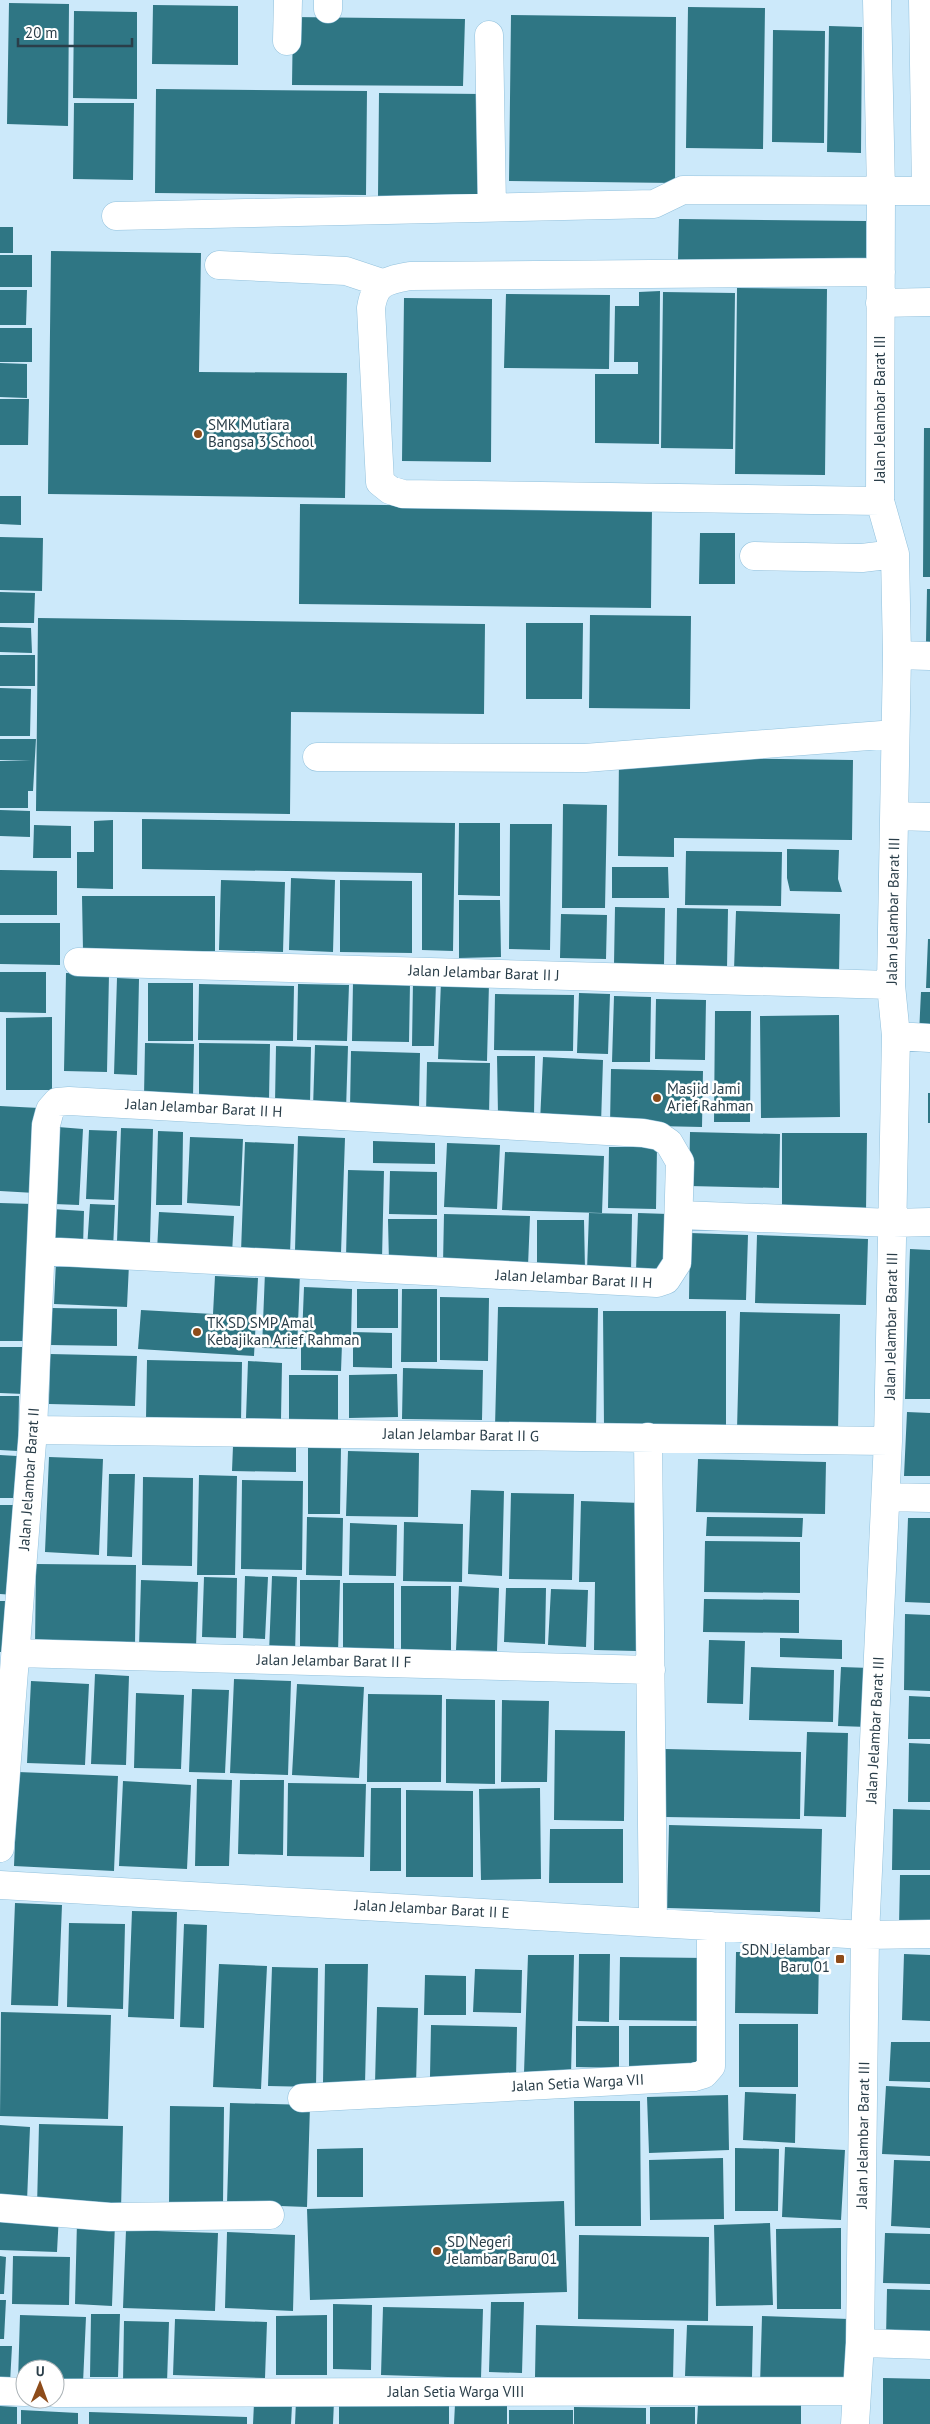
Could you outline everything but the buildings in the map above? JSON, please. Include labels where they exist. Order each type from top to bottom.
[{"type":"street","points":[[287,41],[288,0]]},
{"type":"street","name":"Jalan Jelambar Barat III","points":[[855,2424],[860,2343],[865,1935],[888,1441],[896,1036],[891,985],[897,655],[895,554],[880,501],[881,191],[878,0]]},
{"type":"street","points":[[116,216],[654,204],[683,190],[928,191],[923,0]]},
{"type":"street","points":[[489,35],[492,207]]},
{"type":"street","points":[[219,266],[346,271],[382,284]]},
{"type":"street","points":[[880,501],[403,494],[390,490],[380,482],[371,308],[373,292],[382,284],[410,276],[881,272]]},
{"type":"street","points":[[880,303],[930,302]]},
{"type":"street","points":[[754,556],[862,558],[895,554]]},
{"type":"street","points":[[897,655],[930,656]]},
{"type":"street","points":[[317,757],[585,758],[895,734]]},
{"type":"street","name":"Jalan Jelambar Barat III","points":[[895,816],[930,817]]},
{"type":"street","name":"Jalan Jelambar Barat II J","points":[[78,962],[891,985]]},
{"type":"street","points":[[896,1036],[930,1038]]},
{"type":"street","name":"Jalan Jelambar Barat II H","points":[[41,1251],[657,1284],[666,1280],[677,1263],[680,1215],[680,1162],[669,1143],[659,1136],[643,1133],[69,1101],[57,1102],[50,1110]]},
{"type":"street","name":"Jalan Jelambar Barat II","points":[[0,1848],[33,1430],[46,1125],[50,1110]]},
{"type":"street","points":[[680,1215],[893,1223],[930,1222]]},
{"type":"street","name":"Jalan Jelambar Barat II G","points":[[33,1430],[888,1441]]},
{"type":"street","points":[[648,1437],[653,1922]]},
{"type":"street","points":[[886,1497],[930,1498]]},
{"type":"street","name":"Jalan Jelambar Barat II F","points":[[16,1653],[651,1670]]},
{"type":"street","name":"Jalan Jelambar Barat II E","points":[[0,1885],[865,1935],[930,1934]]},
{"type":"street","name":"Jalan Setia Warga VII","points":[[302,2098],[694,2077],[704,2074],[711,2066],[710,1926]]},
{"type":"street","points":[[0,2208],[110,2217],[270,2215]]},
{"type":"street","points":[[860,2343],[930,2345]]},
{"type":"street","points":[[0,2391],[15,2392]]},
{"type":"street","name":"Jalan Setia Warga VIII","points":[[65,2393],[857,2391]]},
{"type":"place","name":"SMK Mutiara Bangsa 3 School","points":[[198,434]]},
{"type":"place","name":"Masjid Jami Arief Rahman","points":[[657,1098]]},
{"type":"place","name":"TK SD SMP Amal Kebajikan Arief Rahman","points":[[197,1332]]},
{"type":"place","name":"SDN Jelambar Baru 01","points":[[840,1959]]},
{"type":"place","name":"SD Negeri Jelambar Baru 01","points":[[437,2251]]}]
